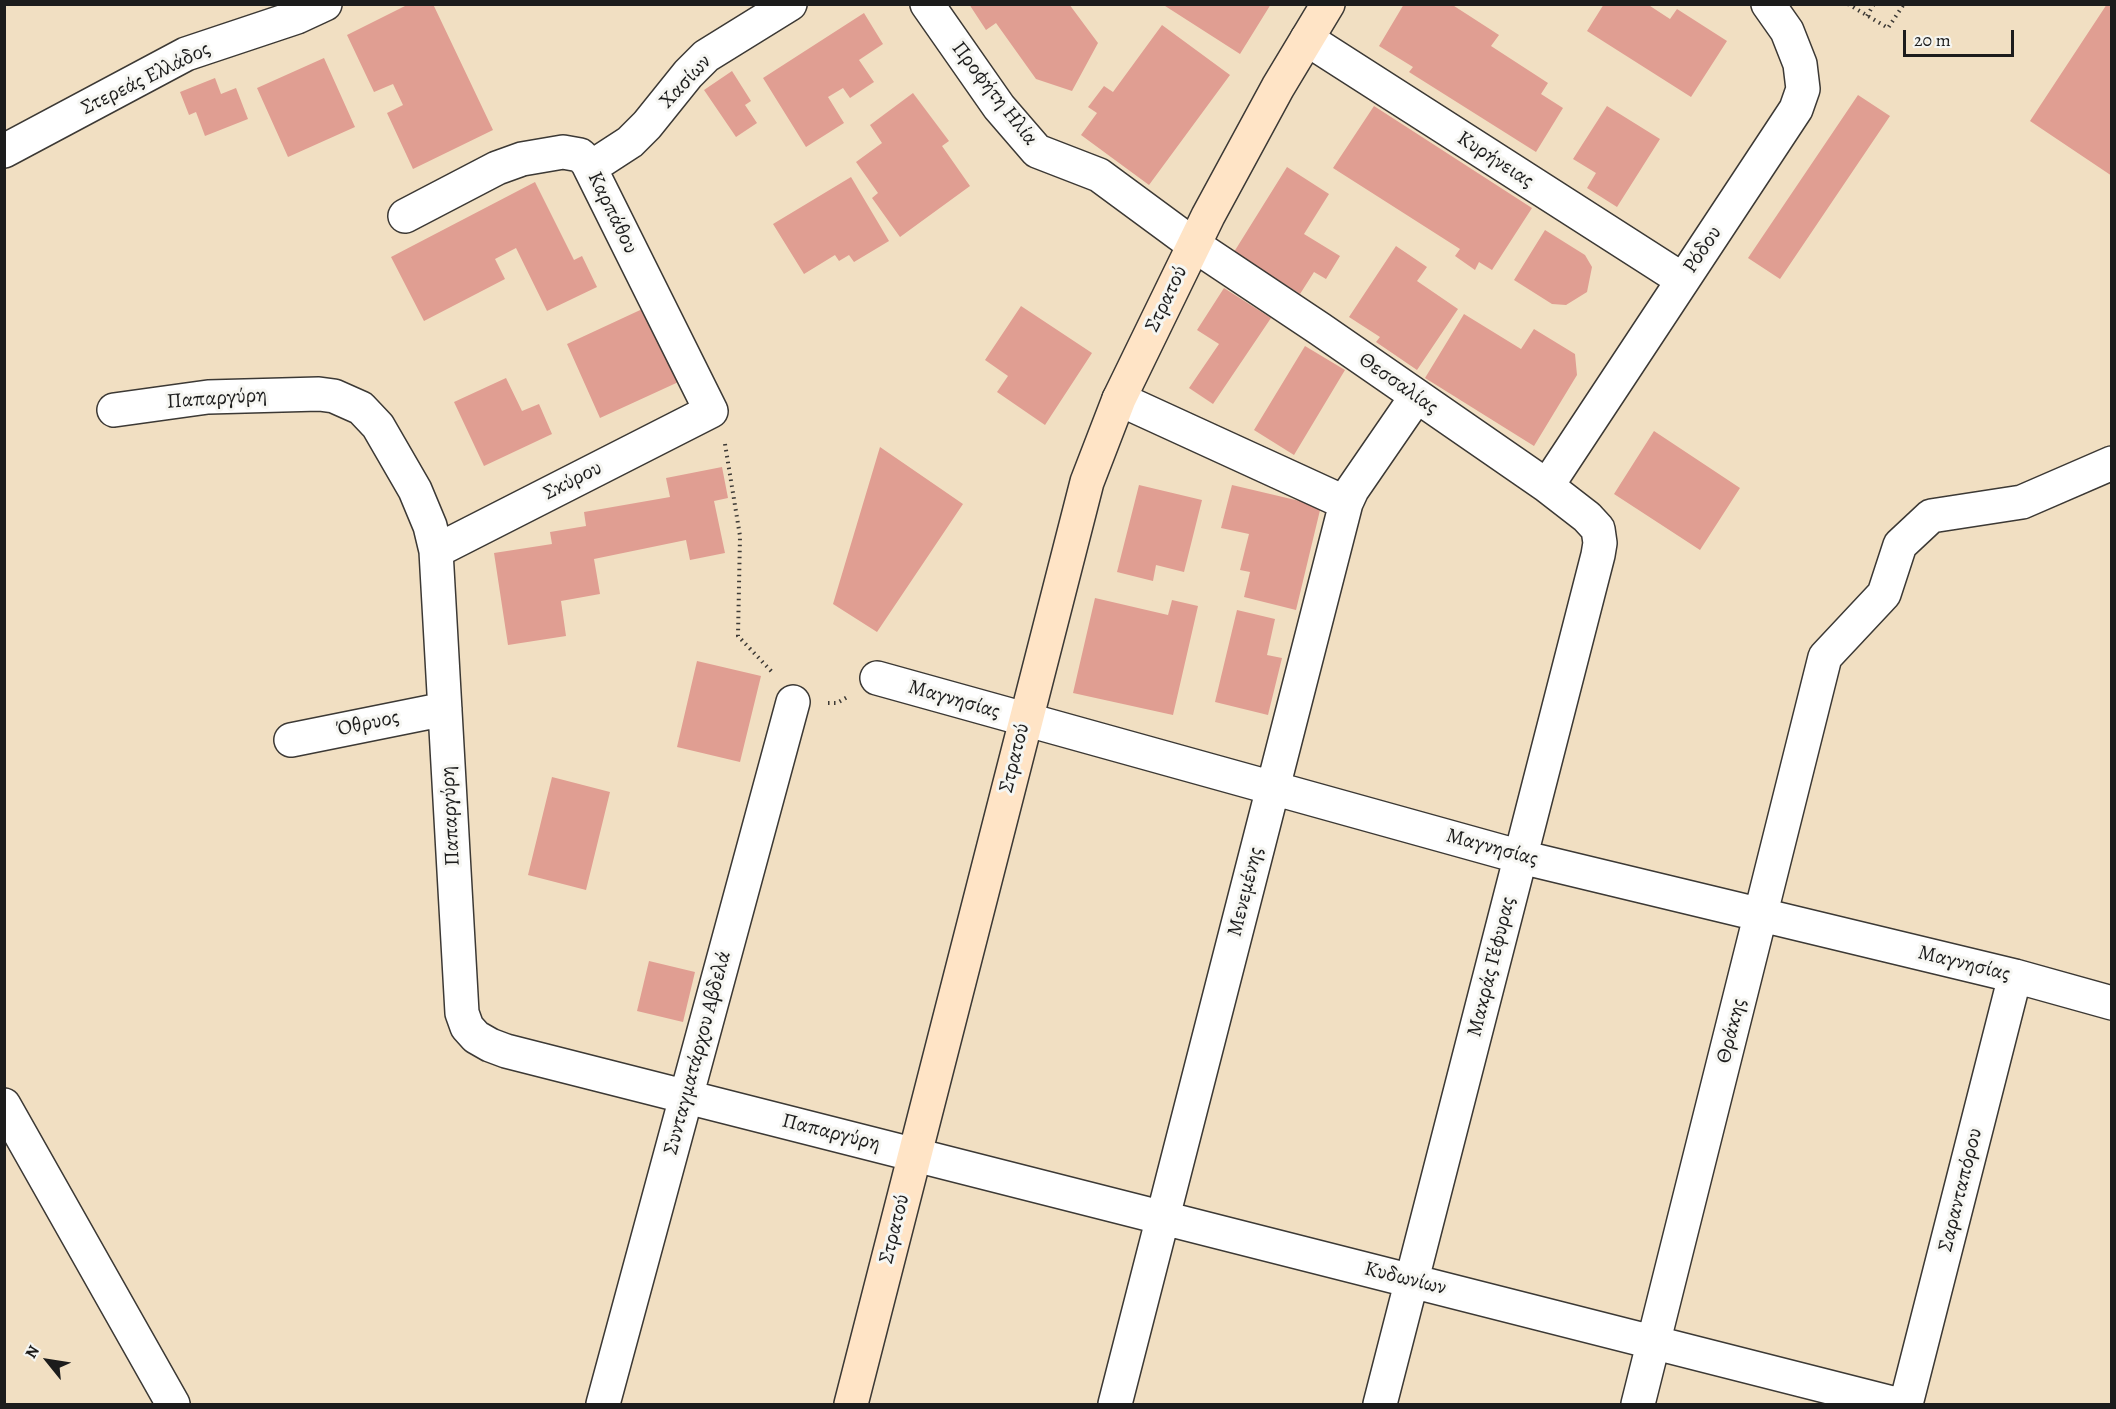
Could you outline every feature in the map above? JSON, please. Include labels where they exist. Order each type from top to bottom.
[{"type":"street","name":"Στερεάς Ελλάδος","points":[[4,151],[186,54],[297,17],[325,4]]},
{"type":"street","name":"Χασίων","points":[[590,168],[639,134],[688,74],[706,56],[790,4]]},
{"type":"street","name":"Προφήτη Ηλία","points":[[927,4],[999,107],[1037,151],[1099,175],[1194,245]]},
{"type":"street","name":"Στρατού","points":[[851,1404],[1087,482],[1119,399],[1194,245],[1250,138],[1328,4]]},
{"type":"street","name":"Ρόδου","points":[[1547,486],[1792,117],[1800,100],[1803,89],[1802,73],[1796,52],[1787,31],[1768,4]]},
{"type":"street","name":"Κυρήνειας","points":[[1307,39],[1683,280]]},
{"type":"street","name":"Καρπάθου","points":[[405,216],[497,168],[522,159],[563,152],[573,152],[584,158],[711,411]]},
{"type":"street","name":"Θεσσαλίας","points":[[1194,245],[1547,486],[1587,517],[1598,529]]},
{"type":"street","name":"Παπαργύρη","points":[[114,410],[208,397],[243,395],[319,394],[346,401],[361,408],[378,426],[415,490],[430,526],[436,551],[462,1013],[467,1027],[476,1037],[506,1051],[915,1154]]},
{"type":"street","name":"Μενεμένης","points":[[1115,1404],[1346,503],[1352,490],[1416,397]]},
{"type":"street","points":[[1119,399],[1346,503]]},
{"type":"street","name":"Σκύρου","points":[[436,551],[711,411]]},
{"type":"street","name":"Θράκης","points":[[1638,1404],[1825,657],[1884,594],[1900,545],[1931,516],[2022,502],[2112,463]]},
{"type":"street","name":"Μακράς Γέφυρας","points":[[1380,1404],[1598,555],[1600,543],[1598,529]]},
{"type":"street","name":"Μαγνησίας","points":[[877,678],[1521,856],[2015,976],[2112,1003]]},
{"type":"street","name":"Συνταγματάρχου Αβδελά","points":[[603,1404],[793,702]]},
{"type":"street","name":"Όθρυος","points":[[291,740],[445,709]]},
{"type":"street","name":"Σαρανταπόρου","points":[[1906,1404],[2015,976]]},
{"type":"street","points":[[4,1105],[173,1404]]},
{"type":"street","name":"Κυδωνίων","points":[[915,1154],[1896,1404]]},
{"type":"path","points":[[1848,4],[1888,28],[1904,4]]},
{"type":"path","points":[[1867,16],[1874,4]]},
{"type":"path","points":[[711,411],[725,440],[740,536],[738,636],[769,667],[793,702],[837,703],[877,678]]},
{"type":"building","points":[[409,4],[433,4],[493,130],[413,169],[387,113],[403,105],[393,84],[374,92],[347,35]]},
{"type":"building","points":[[969,4],[1069,4],[1098,43],[1072,91],[1036,79],[996,23],[986,30]]},
{"type":"building","points":[[1162,4],[1271,4],[1240,54]]},
{"type":"building","points":[[1404,4],[1451,4],[1499,35],[1491,46],[1548,83],[1541,94],[1563,108],[1536,152],[1409,72],[1413,67],[1379,46]]},
{"type":"building","points":[[1604,4],[1647,4],[1670,19],[1677,9],[1727,41],[1691,97],[1587,31]]},
{"type":"building","points":[[2107,4],[2112,4],[2112,176],[2030,121]]},
{"type":"building","points":[[864,13],[883,44],[859,60],[874,82],[850,98],[843,88],[828,97],[844,123],[806,147],[763,78]]},
{"type":"building","points":[[1162,25],[1230,75],[1149,185],[1081,135],[1097,113],[1088,107],[1104,86],[1113,92]]},
{"type":"building","points":[[324,58],[355,127],[288,157],[257,88]]},
{"type":"building","points":[[732,71],[751,101],[745,105],[757,123],[736,137],[704,90]]},
{"type":"building","points":[[215,78],[221,94],[236,88],[248,119],[205,136],[196,112],[189,115],[180,92]]},
{"type":"building","points":[[913,93],[949,141],[942,146],[970,186],[900,237],[872,198],[878,193],[856,162],[882,143],[870,125]]},
{"type":"building","points":[[1858,95],[1890,116],[1780,279],[1748,258]]},
{"type":"building","points":[[1374,106],[1532,208],[1492,270],[1479,262],[1475,270],[1455,256],[1460,249],[1333,168]]},
{"type":"building","points":[[1607,106],[1660,139],[1617,207],[1587,188],[1596,173],[1573,159]]},
{"type":"building","points":[[1287,167],[1329,194],[1304,234],[1340,256],[1326,279],[1314,272],[1300,294],[1234,252]]},
{"type":"building","points":[[851,177],[889,241],[854,262],[849,255],[839,261],[835,255],[804,274],[773,224]]},
{"type":"building","points":[[535,182],[574,260],[582,256],[597,287],[547,311],[516,248],[495,259],[505,279],[424,321],[391,257]]},
{"type":"building","points":[[1545,230],[1585,255],[1592,267],[1587,292],[1566,305],[1552,304],[1514,280]]},
{"type":"building","points":[[1396,246],[1427,267],[1417,281],[1458,309],[1417,370],[1376,342],[1380,337],[1349,317]]},
{"type":"building","points":[[1224,288],[1271,318],[1213,404],[1189,388],[1219,344],[1197,330]]},
{"type":"building","points":[[651,305],[685,379],[600,418],[567,344]]},
{"type":"building","points":[[1021,306],[1092,353],[1045,425],[997,392],[1008,376],[985,360]]},
{"type":"building","points":[[1464,314],[1521,349],[1534,329],[1575,354],[1577,375],[1534,446],[1425,378]]},
{"type":"building","points":[[1305,346],[1345,370],[1294,455],[1254,430]]},
{"type":"building","points":[[506,378],[522,411],[539,404],[552,434],[484,466],[454,402]]},
{"type":"building","points":[[1654,431],[1740,488],[1700,550],[1614,494]]},
{"type":"building","points":[[880,447],[963,504],[877,632],[833,604]]},
{"type":"building","points":[[722,467],[728,498],[714,501],[725,553],[690,560],[686,540],[594,559],[600,594],[561,601],[566,636],[508,645],[494,553],[552,544],[550,532],[586,526],[584,512],[670,497],[666,478]]},
{"type":"building","points":[[1139,485],[1202,500],[1184,572],[1156,565],[1153,581],[1117,572]]},
{"type":"building","points":[[1232,485],[1321,506],[1296,610],[1244,597],[1250,572],[1240,570],[1249,534],[1221,528]]},
{"type":"building","points":[[1095,598],[1168,615],[1172,600],[1198,606],[1173,715],[1073,693]]},
{"type":"building","points":[[1237,610],[1275,619],[1267,655],[1282,658],[1268,715],[1215,702]]},
{"type":"building","points":[[697,661],[761,676],[740,762],[677,747]]},
{"type":"building","points":[[552,777],[610,792],[586,890],[528,875]]},
{"type":"building","points":[[649,961],[695,972],[683,1022],[637,1011]]}]
